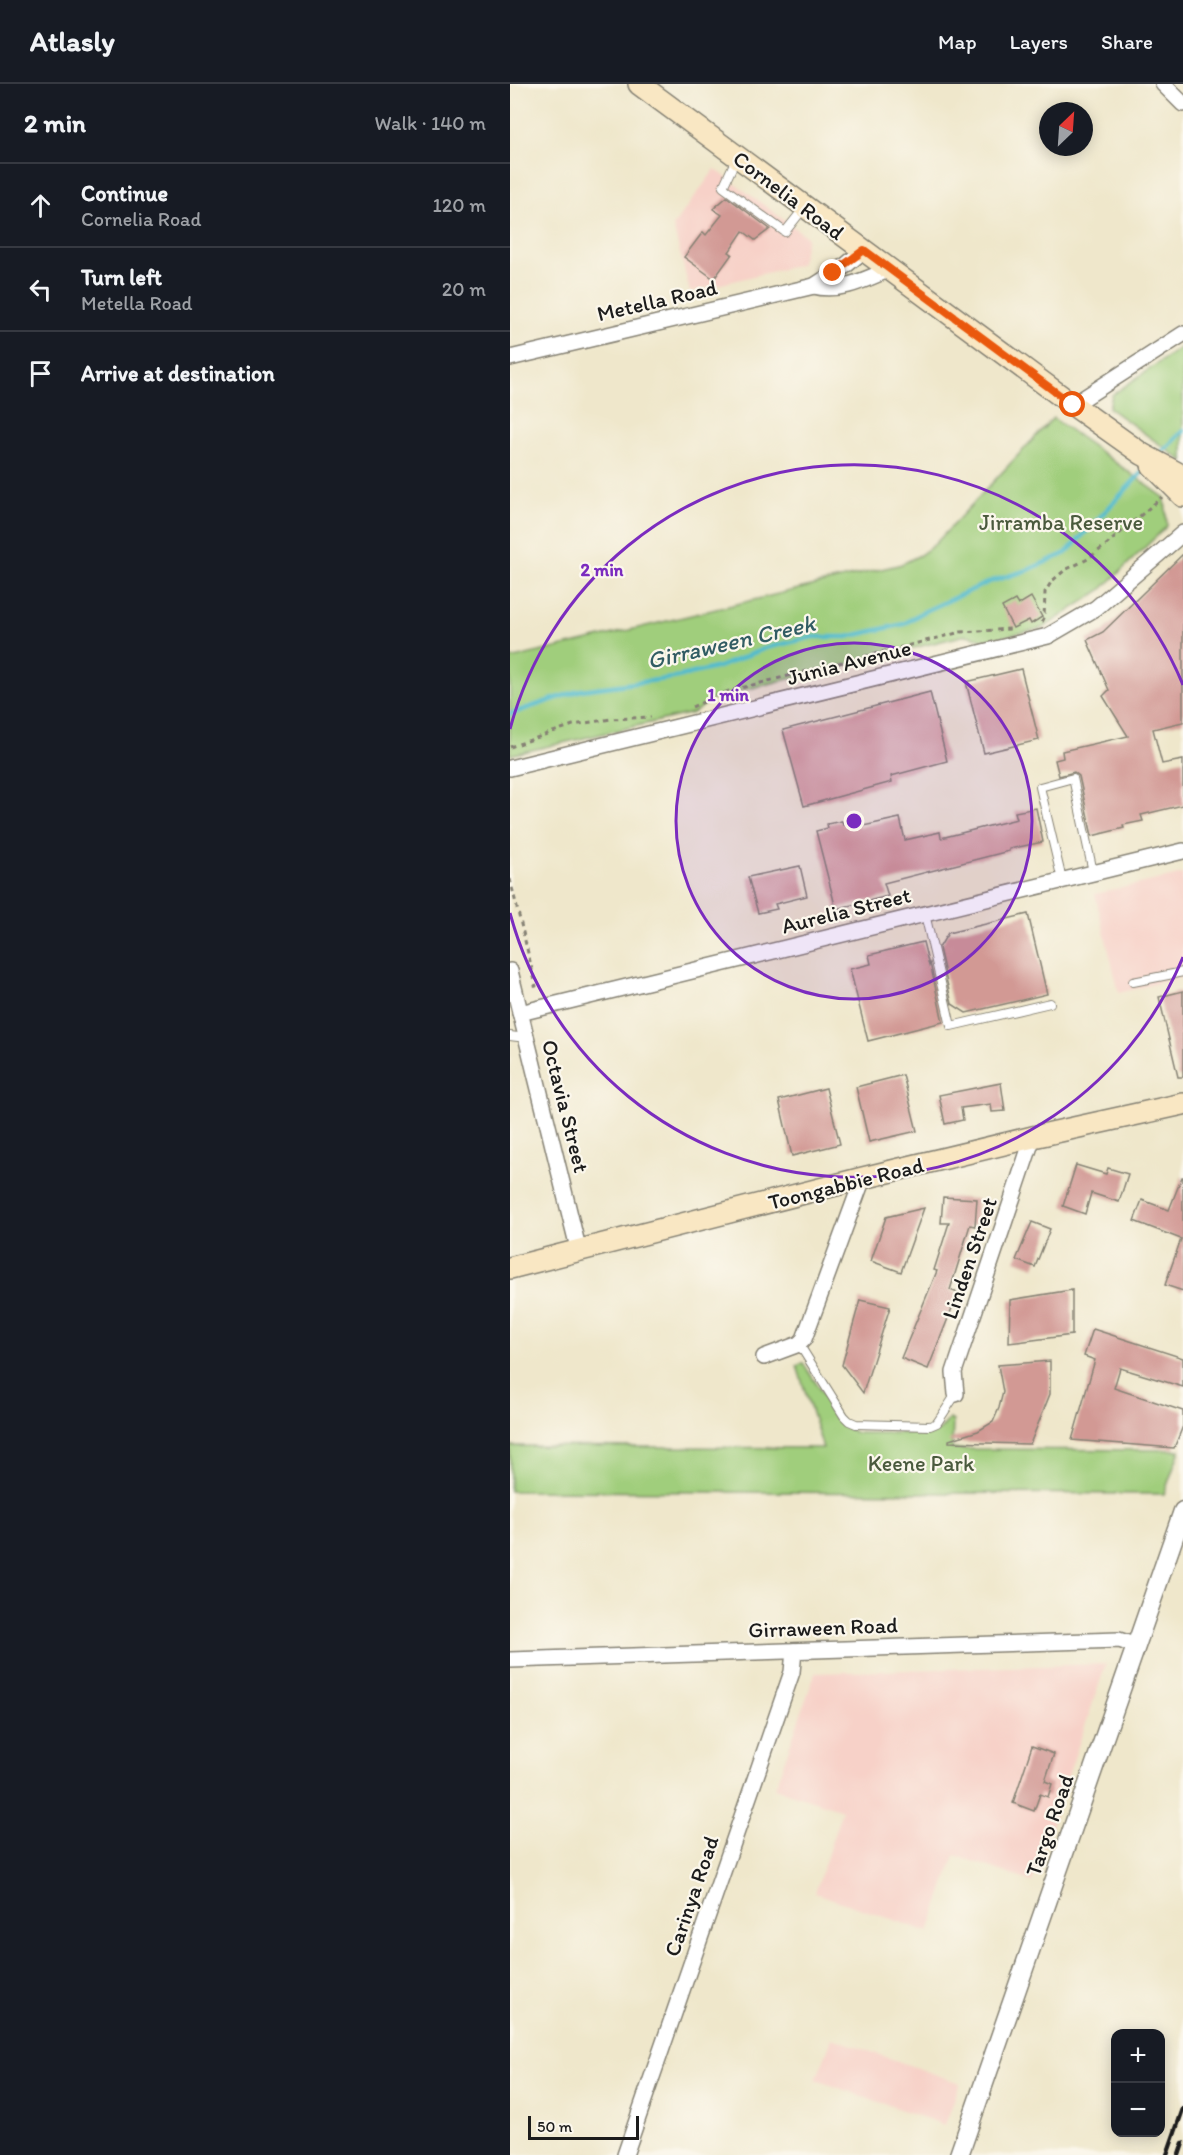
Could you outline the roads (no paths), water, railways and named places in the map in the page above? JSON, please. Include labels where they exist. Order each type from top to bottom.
[{"type":"main road","name":"Cornelia Road","points":[[639,84],[1142,454],[1177,486]]},
{"type":"main road","name":"Toongabbie Road","points":[[510,1268],[863,1178],[1183,1104]]},
{"type":"street","points":[[1163,84],[1183,104]]},
{"type":"street","name":"Metella Road","points":[[510,358],[814,286],[864,250]]},
{"type":"street","name":"Metella Road","points":[[814,286],[826,290],[840,288],[890,269]]},
{"type":"street","points":[[1073,405],[1183,334]]},
{"type":"street","name":"Junia Avenue","points":[[1170,542],[1183,521]]},
{"type":"street","name":"Junia Avenue","points":[[510,768],[1048,636],[1096,608],[1183,533]]},
{"type":"street","name":"Aurelia Street","points":[[520,1013],[1183,850]]},
{"type":"street","name":"Octavia Street","points":[[510,971],[579,1252]]},
{"type":"street","name":"Linden Street","points":[[956,1394],[954,1372],[1033,1137]]},
{"type":"street","points":[[764,1357],[799,1344],[804,1339],[810,1328],[863,1178]]},
{"type":"street","name":"Targo Road","points":[[959,2155],[1183,1511]]},
{"type":"street","name":"Girraween Road","points":[[510,1660],[1119,1640],[1137,1646]]},
{"type":"street","name":"Carinya Road","points":[[625,2155],[792,1672],[794,1651]]},
{"type":"lane","points":[[737,156],[723,187],[784,232],[805,206]]},
{"type":"lane","points":[[1062,880],[1040,787],[1073,778],[1094,872]]},
{"type":"lane","points":[[925,914],[951,1026],[1050,1002]]},
{"type":"lane","points":[[1133,982],[1183,972]]},
{"type":"lane","points":[[510,1036],[526,1038]]},
{"type":"lane","points":[[799,1344],[844,1416],[856,1424],[930,1426],[937,1423],[956,1394]]},
{"type":"waterway","name":"Girraween Creek","points":[[1157,457],[1183,431]]},
{"type":"waterway","name":"Girraween Creek","points":[[510,714],[581,690],[673,678],[719,667],[766,648],[813,637],[847,637],[904,624],[921,613],[989,582],[1028,570],[1066,553],[1147,467]]},
{"type":"railway","points":[[1167,2155],[1183,2109]]},
{"type":"railway","points":[[1179,2155],[1183,2143]]},
{"type":"park label","name":"Jirramba Reserve","points":[[1061,522]]},
{"type":"park label","name":"Keene Park","points":[[921,1463]]}]
